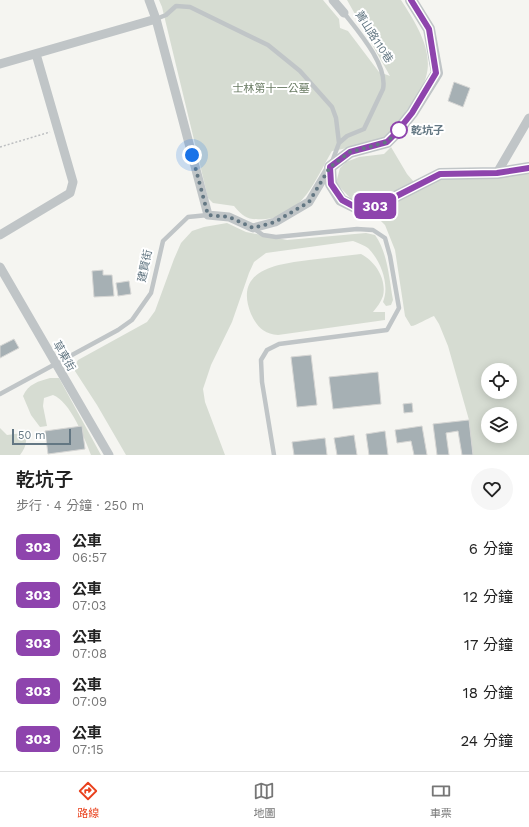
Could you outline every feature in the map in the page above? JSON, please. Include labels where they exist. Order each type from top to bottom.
[{"type":"street","points":[[149,0],[156,19],[208,215]]},
{"type":"street","name":"菁山路110巷","points":[[333,0],[344,13]]},
{"type":"street","points":[[253,228],[275,222],[309,202],[330,167],[350,152],[387,142],[412,113],[436,73],[429,29],[410,0]]},
{"type":"street","points":[[0,64],[156,19]]},
{"type":"street","points":[[0,235],[70,193],[72,182],[36,54]]},
{"type":"street","points":[[497,173],[529,118]]},
{"type":"street","points":[[330,167],[331,184],[342,200],[359,209],[379,205],[440,174],[497,173],[529,168]]},
{"type":"street","name":"建賢街","points":[[208,215],[229,217],[253,228]]},
{"type":"street","name":"草東街","points":[[0,267],[109,455]]},
{"type":"lane","points":[[156,19],[166,15],[176,6],[190,7],[268,45],[300,71],[332,107],[338,130],[339,144],[330,167]]},
{"type":"lane","name":"菁山路110巷","points":[[339,144],[347,136],[364,129],[383,89],[384,82],[381,68],[344,13]]},
{"type":"lane","name":"建賢街","points":[[0,394],[56,365],[118,330],[132,320],[152,293],[163,241],[188,217],[208,215]]},
{"type":"lane","points":[[253,228],[263,234],[276,237],[357,229],[373,230],[385,238],[390,256],[399,308],[387,330],[279,344],[267,350],[261,360],[262,382],[274,455]]},
{"type":"path","points":[[0,147],[58,130]]},
{"type":"green space","name":"士林第十一公墓","points":[[159,0],[323,0],[339,19],[340,28],[348,31],[379,72],[390,76],[347,0],[401,0],[422,37],[428,67],[426,77],[418,95],[389,135],[369,144],[332,151],[306,194],[290,211],[279,216],[266,219],[251,219],[241,214],[234,206],[213,203],[208,198],[162,7]]},
{"type":"green space","points":[[391,147],[407,174],[420,189],[440,178],[529,170],[529,455],[473,455],[469,420],[448,346],[439,324],[434,316],[411,326],[405,316],[395,250],[385,225],[373,213],[351,199],[336,183],[340,168],[346,162],[359,157],[384,154]]},
{"type":"green space","points":[[227,223],[246,232],[287,240],[366,233],[375,235],[383,250],[387,266],[393,300],[391,305],[386,306],[383,302],[385,295],[385,281],[380,266],[373,253],[361,244],[353,241],[266,253],[254,262],[232,322],[211,365],[203,389],[205,402],[225,455],[126,455],[97,405],[73,368],[78,360],[147,322],[155,311],[181,243],[192,231],[204,227]]},
{"type":"green space","points":[[361,254],[371,261],[379,271],[384,290],[380,302],[373,312],[385,312],[385,320],[278,335],[269,333],[258,326],[251,314],[247,299],[248,287],[253,278],[272,267],[284,264]]},
{"type":"green space","points":[[50,378],[59,378],[101,455],[91,455],[71,412],[59,399],[53,395],[44,398],[43,406],[47,426],[40,427],[31,415],[23,396],[25,392],[38,382]]},
{"type":"green space","points":[[0,428],[7,435],[23,433],[26,442],[20,455],[0,455]]},
{"type":"building","points":[[454,82],[470,88],[463,107],[448,101]]},
{"type":"building","points":[[103,270],[103,275],[112,275],[114,296],[94,297],[92,271]]},
{"type":"building","points":[[129,281],[131,294],[118,296],[116,283]]},
{"type":"building","points":[[14,339],[19,348],[0,358],[0,346]]},
{"type":"building","points":[[311,355],[317,405],[297,407],[291,357]]},
{"type":"building","points":[[378,372],[381,404],[333,409],[329,377]]},
{"type":"building","points":[[412,403],[413,412],[404,413],[403,404]]},
{"type":"building","points":[[469,420],[473,455],[462,455],[458,431],[446,433],[449,455],[437,455],[433,424]]},
{"type":"building","points":[[82,426],[85,449],[48,454],[45,431]]},
{"type":"building","points":[[422,426],[427,455],[414,455],[411,441],[397,443],[395,430]]},
{"type":"building","points":[[385,431],[388,455],[369,455],[366,434]]},
{"type":"building","points":[[354,435],[357,455],[337,455],[334,438]]},
{"type":"building","points":[[325,438],[327,455],[294,455],[292,442]]},
{"type":"bus line","name":"303","points":[[411,0],[429,29],[436,73],[412,113],[387,142],[350,152],[330,167],[331,184],[342,200],[359,209],[379,205],[440,174],[497,173],[529,168]]},
{"type":"place","name":"乾坑子","points":[[399,130]]},
{"type":"route","points":[[192,155],[208,215],[229,217],[239,220],[253,228],[275,222],[309,202],[330,167],[350,152],[387,142],[399,130]]}]
